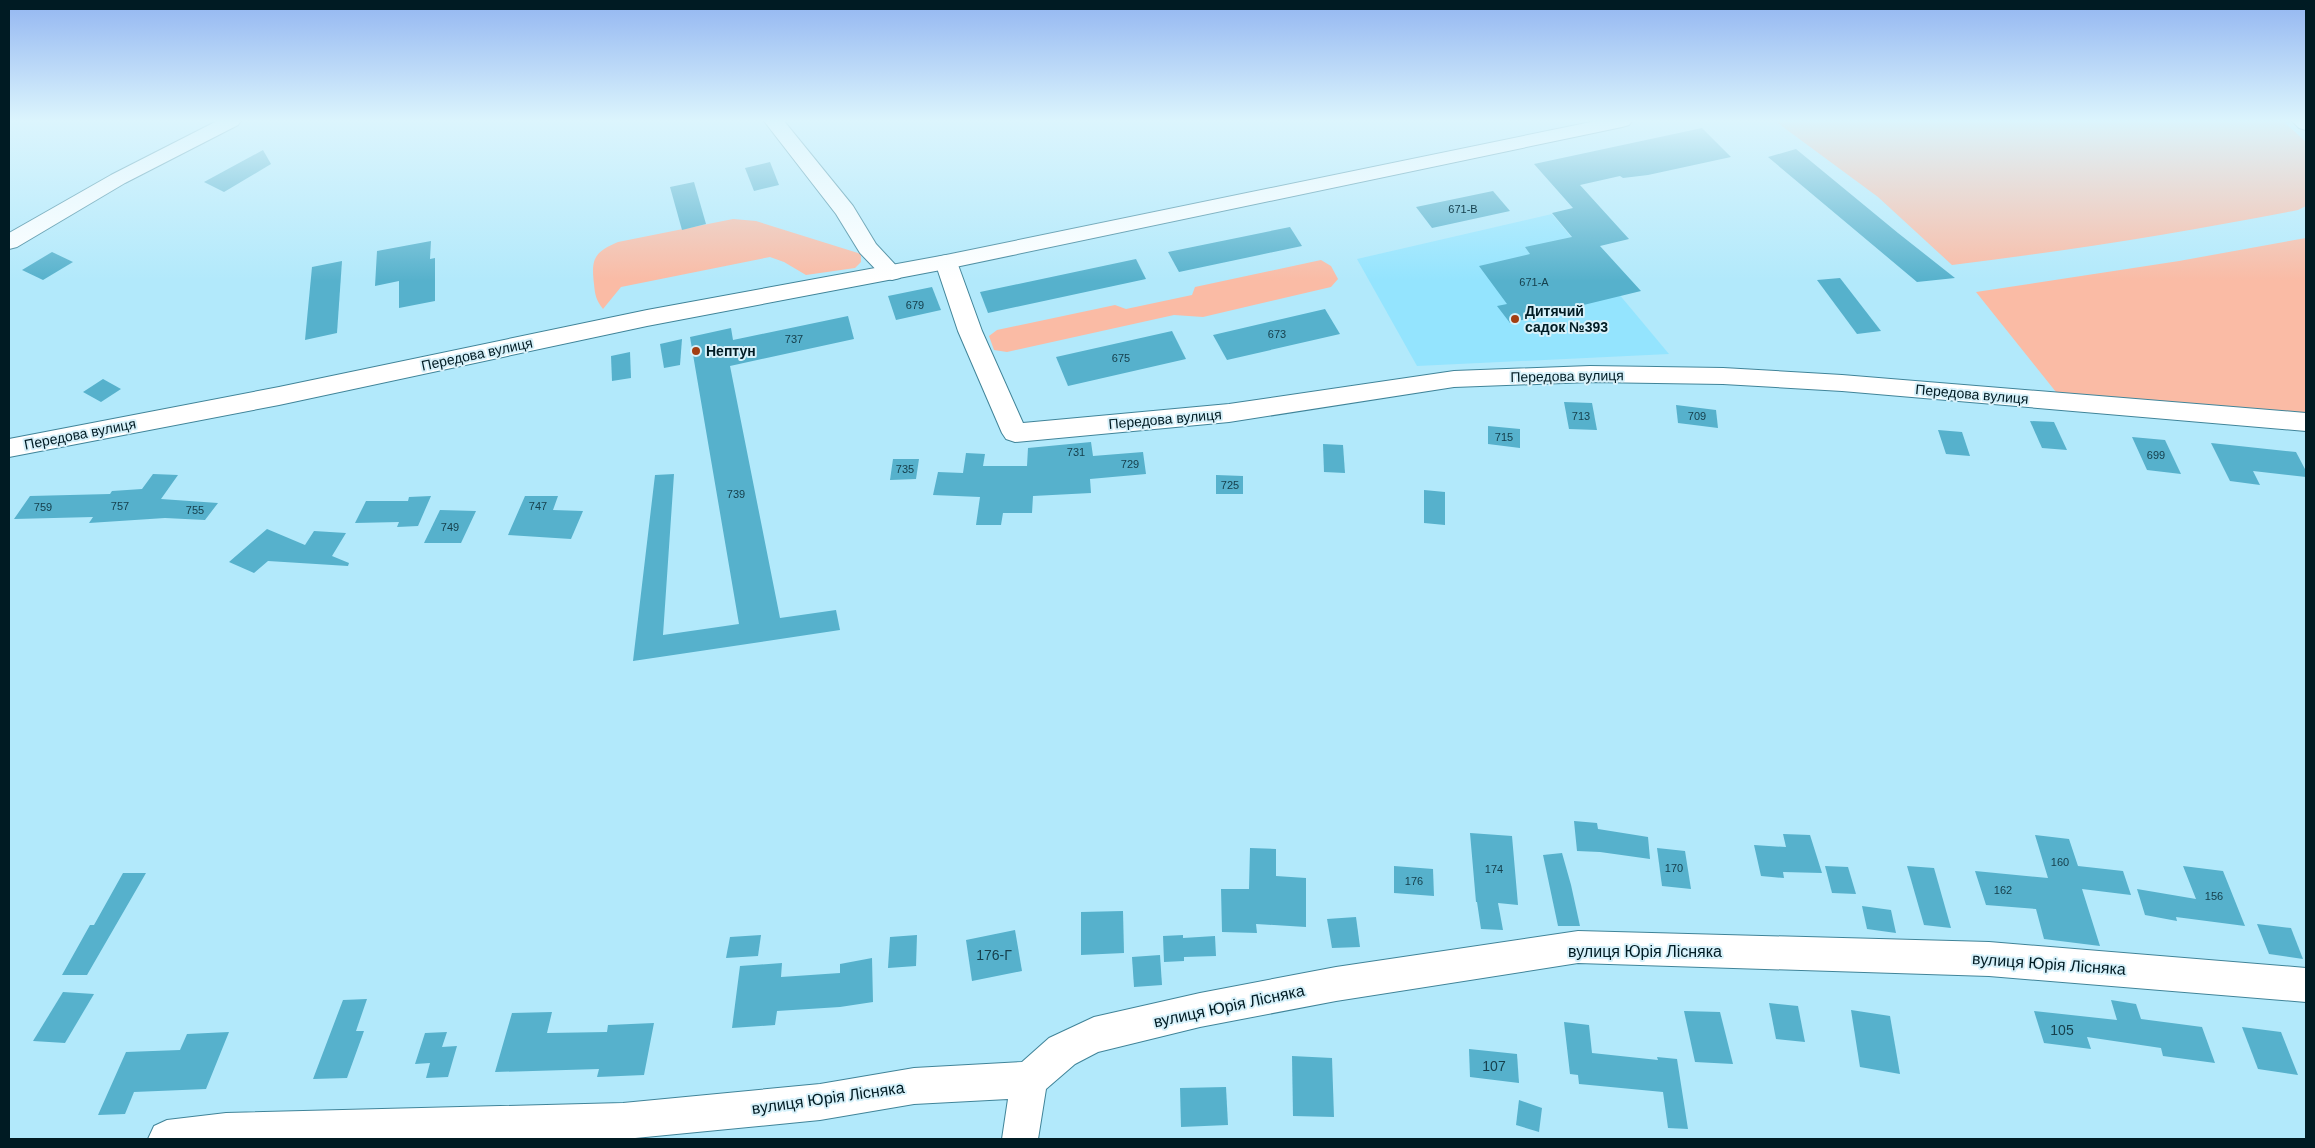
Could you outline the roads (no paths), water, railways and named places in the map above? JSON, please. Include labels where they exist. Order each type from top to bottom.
[{"type":"street","points":[[9,242],[126,175]]},
{"type":"street","points":[[817,175],[845,211],[868,248],[892,273]]},
{"type":"street","name":"Передова вулиця","points":[[9,448],[279,396],[647,318],[892,273],[1362,175]]},
{"type":"street","name":"Передова вулиця","points":[[946,262],[970,331],[1015,433],[1229,413],[1454,379],[1590,374],[1723,376],[1842,383],[2306,422]]},
{"type":"street","name":"вулиця Юрія Лісняка","points":[[168,1139],[226,1131],[623,1121],[820,1102],[914,1086],[1029,1080],[1062,1051],[1094,1035],[1200,1010],[1336,984],[1578,947],[1990,959],[2306,985]]},
{"type":"street","points":[[1020,1139],[1029,1080]]},
{"type":"place","name":"Дитячий садок №393","points":[[1515,319]]},
{"type":"place","name":"Нептун","points":[[696,351]]}]
